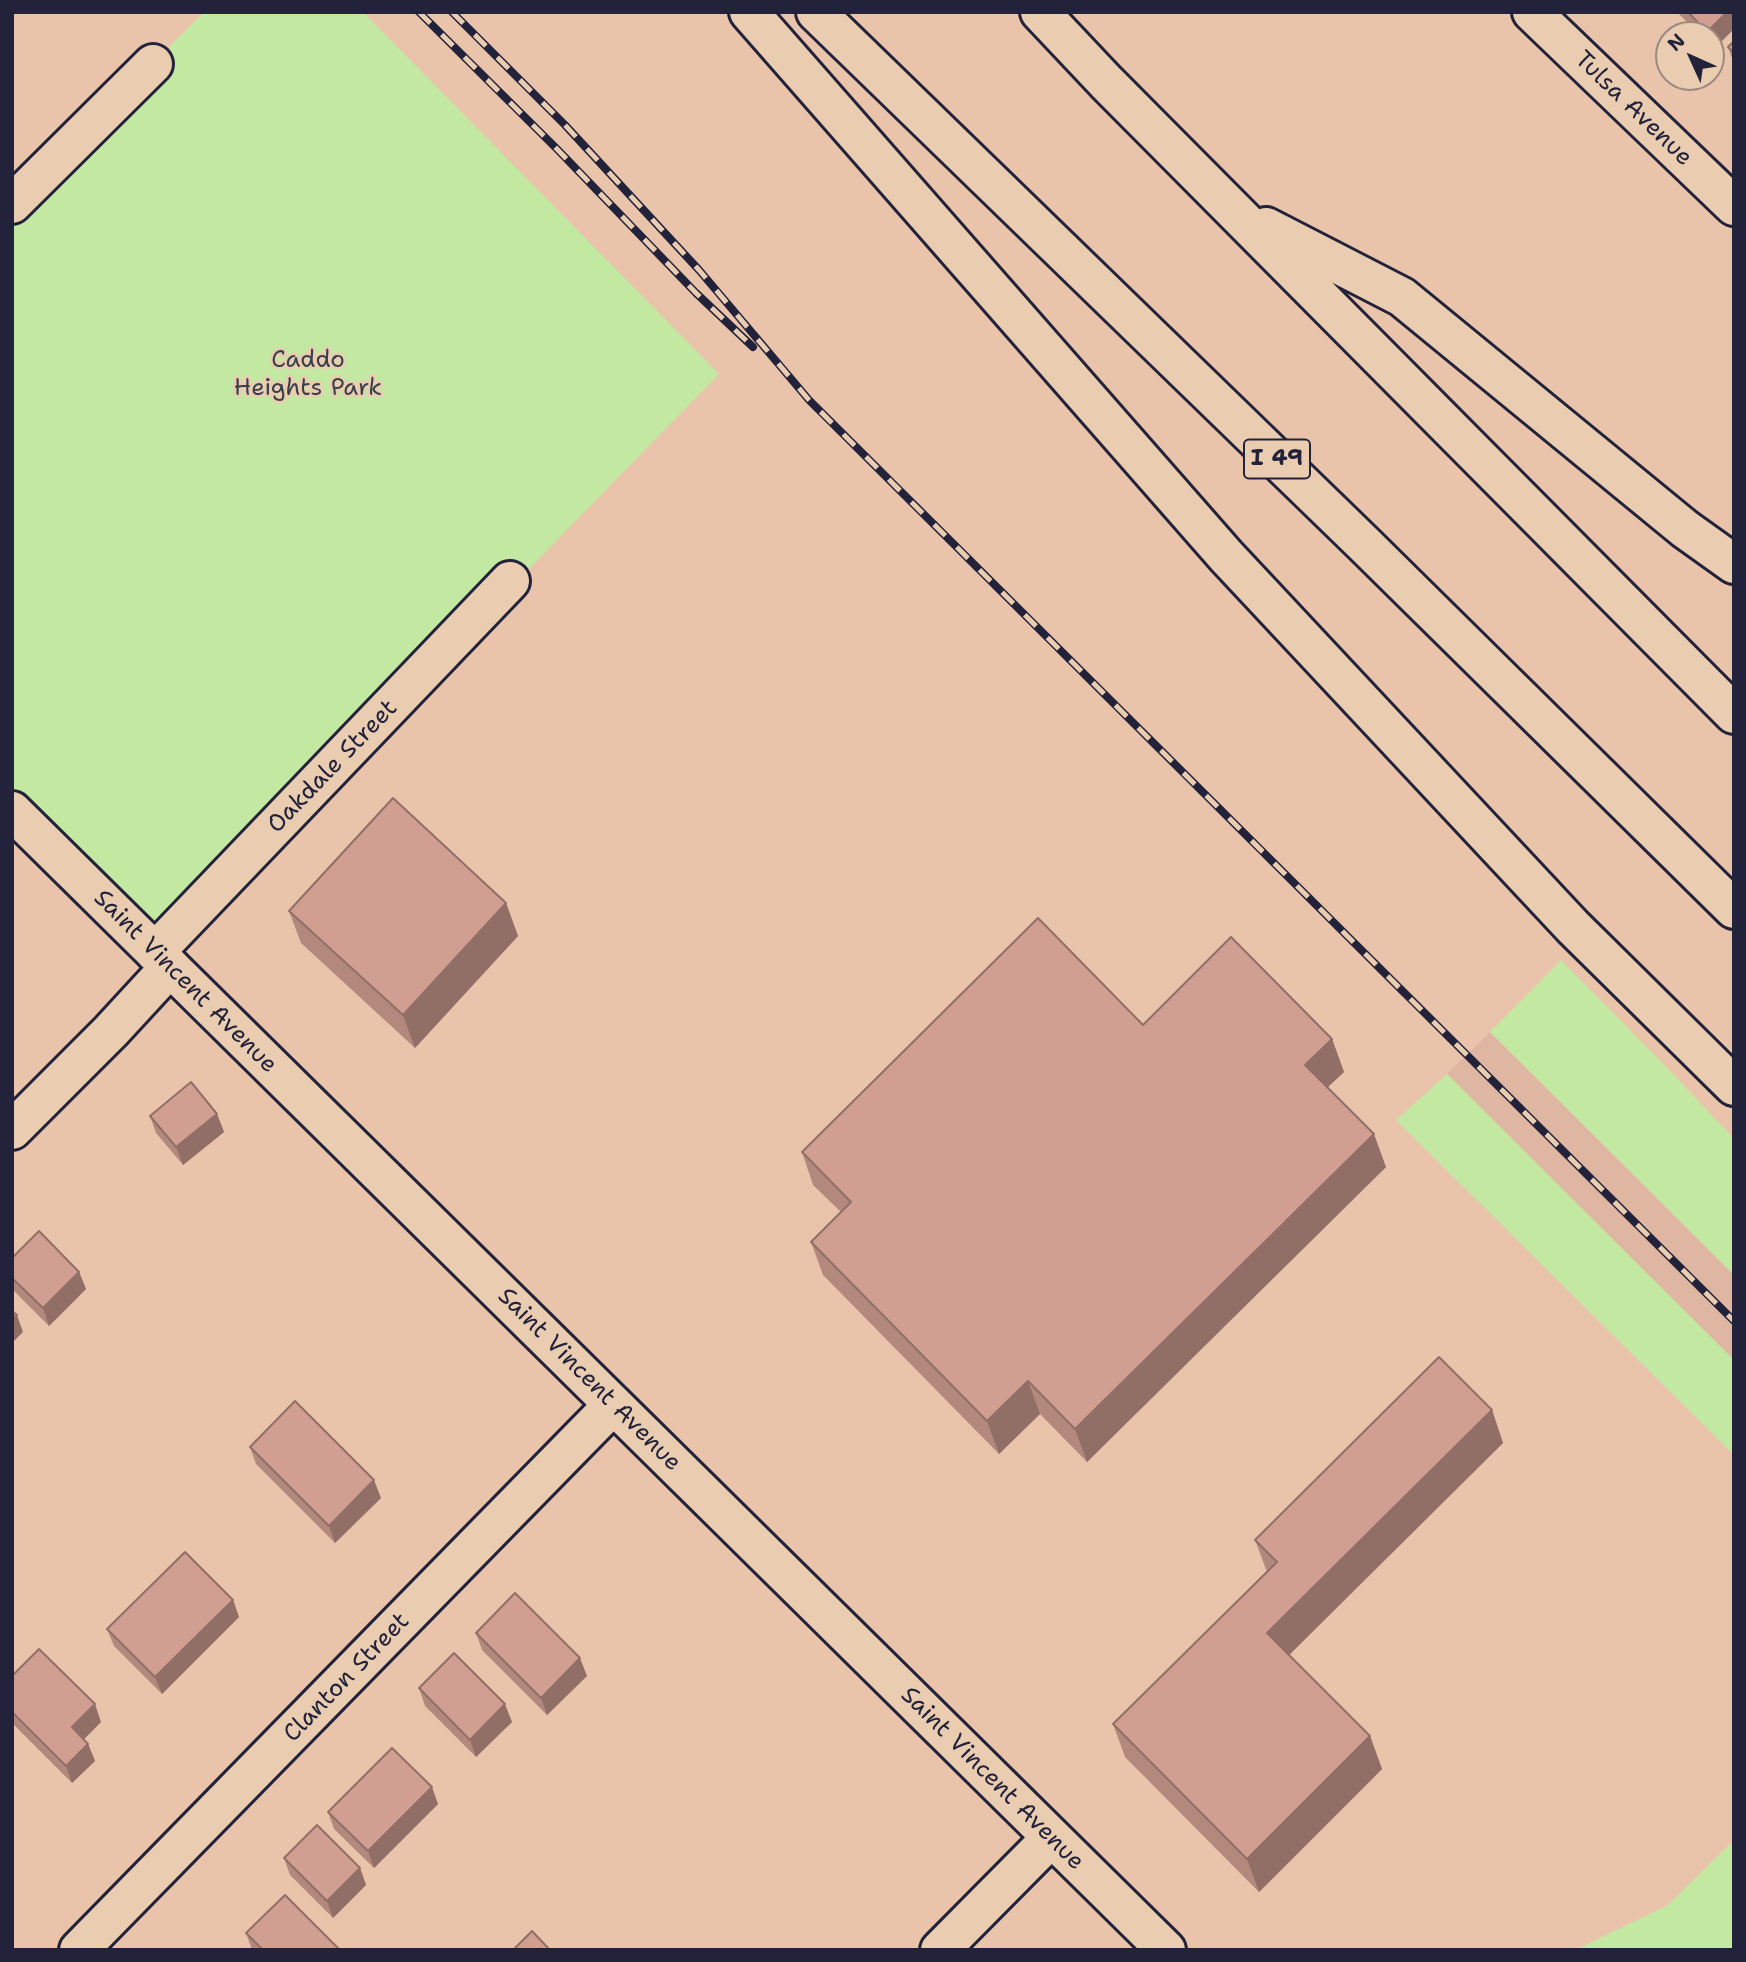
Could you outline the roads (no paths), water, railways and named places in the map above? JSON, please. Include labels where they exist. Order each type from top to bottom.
[{"type":"main road","points":[[749,12],[1226,556],[1573,927],[1734,1086]]},
{"type":"main road","name":"I 49","points":[[816,12],[1363,543],[1734,909]]},
{"type":"main road","points":[[1040,12],[1106,82],[1734,715]]},
{"type":"main road","name":"Tulsa Avenue","points":[[1532,12],[1734,206]]},
{"type":"main road","points":[[12,204],[153,64]]},
{"type":"main road","points":[[1234,210],[1402,297],[1685,529],[1734,564]]},
{"type":"main road","name":"Oakdale Street","points":[[12,1130],[111,1031],[163,960],[510,581]]},
{"type":"main road","name":"Saint Vincent Avenue","points":[[12,811],[1166,1950]]},
{"type":"main road","name":"Clanton Street","points":[[79,1950],[613,1405]]},
{"type":"main road","points":[[940,1950],[1051,1838]]},
{"type":"railway","points":[[419,12],[696,293],[753,347]]},
{"type":"railway","points":[[452,12],[565,125],[699,270],[809,400],[1734,1321]]},
{"type":"park label","name":"Caddo Heights Park","points":[[308,375]]}]
